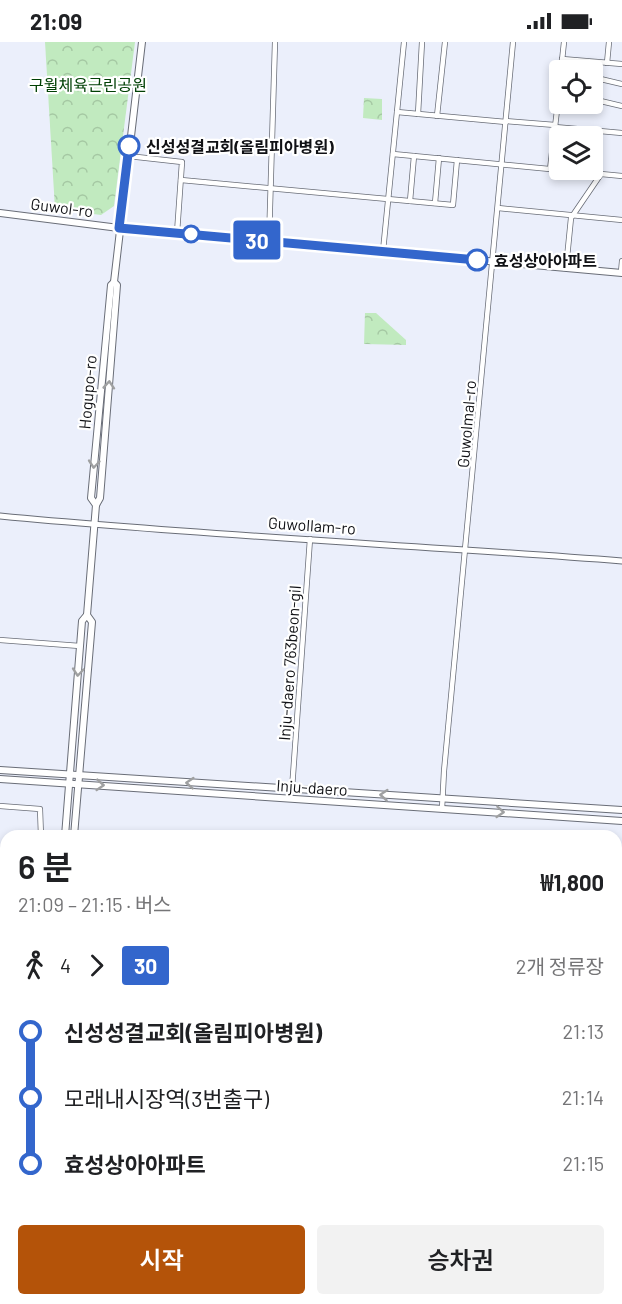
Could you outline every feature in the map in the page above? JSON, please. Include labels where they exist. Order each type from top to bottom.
[{"type":"main road","name":"Hogupo-ro","points":[[65,830],[82,621],[87,615],[93,525],[96,505],[100,498],[117,285],[114,282],[119,228],[142,42]]},
{"type":"main road","name":"Guwol-ro","points":[[0,213],[119,228],[621,273]]},
{"type":"main road","name":"Hogupo-ro","points":[[74,830],[92,622],[87,615]]},
{"type":"main road","name":"Inju-daero","points":[[0,770],[622,810]]},
{"type":"main road","name":"Inju-daero","points":[[0,779],[622,821]]},
{"type":"street","points":[[269,241],[275,42]]},
{"type":"street","points":[[383,251],[404,42]]},
{"type":"street","points":[[418,114],[422,42]]},
{"type":"street","points":[[437,116],[445,42]]},
{"type":"street","name":"Guwolmal-ro","points":[[442,809],[513,42]]},
{"type":"street","points":[[562,60],[564,42]]},
{"type":"street","points":[[607,63],[609,42]]},
{"type":"street","points":[[603,63],[622,64]]},
{"type":"street","points":[[603,80],[622,84]]},
{"type":"street","points":[[603,102],[622,106]]},
{"type":"street","points":[[397,112],[555,126],[556,114]]},
{"type":"street","points":[[603,132],[622,134]]},
{"type":"street","points":[[393,154],[549,169]]},
{"type":"street","points":[[128,156],[182,162],[177,233]]},
{"type":"street","points":[[410,201],[414,156]]},
{"type":"street","points":[[435,203],[439,158]]},
{"type":"street","points":[[181,180],[453,205],[458,160]]},
{"type":"street","points":[[603,174],[622,176]]},
{"type":"street","points":[[566,268],[572,218],[597,180]]},
{"type":"street","points":[[498,208],[622,220]]},
{"type":"street","points":[[621,273],[622,261]]},
{"type":"street","name":"Guwollam-ro","points":[[0,516],[93,525],[622,561]]},
{"type":"street","name":"Inju-daero 763beon-gil","points":[[292,789],[310,539]]},
{"type":"street","points":[[0,640],[80,646]]},
{"type":"street","points":[[0,806],[40,809],[41,830]]},
{"type":"green space","name":"구월체육근린공원","points":[[45,42],[135,42],[114,206],[101,215],[55,209]]},
{"type":"green space","points":[[364,98],[382,99],[382,120],[363,118]]},
{"type":"green space","points":[[365,313],[376,313],[406,340],[406,345],[364,344]]},
{"type":"bus line","name":"30","points":[[129,146],[119,228],[477,260]]},
{"type":"place","name":"신성성결교회(올림피아병원)","points":[[129,146]]},
{"type":"place","name":"효성상아아파트","points":[[477,260]]}]
